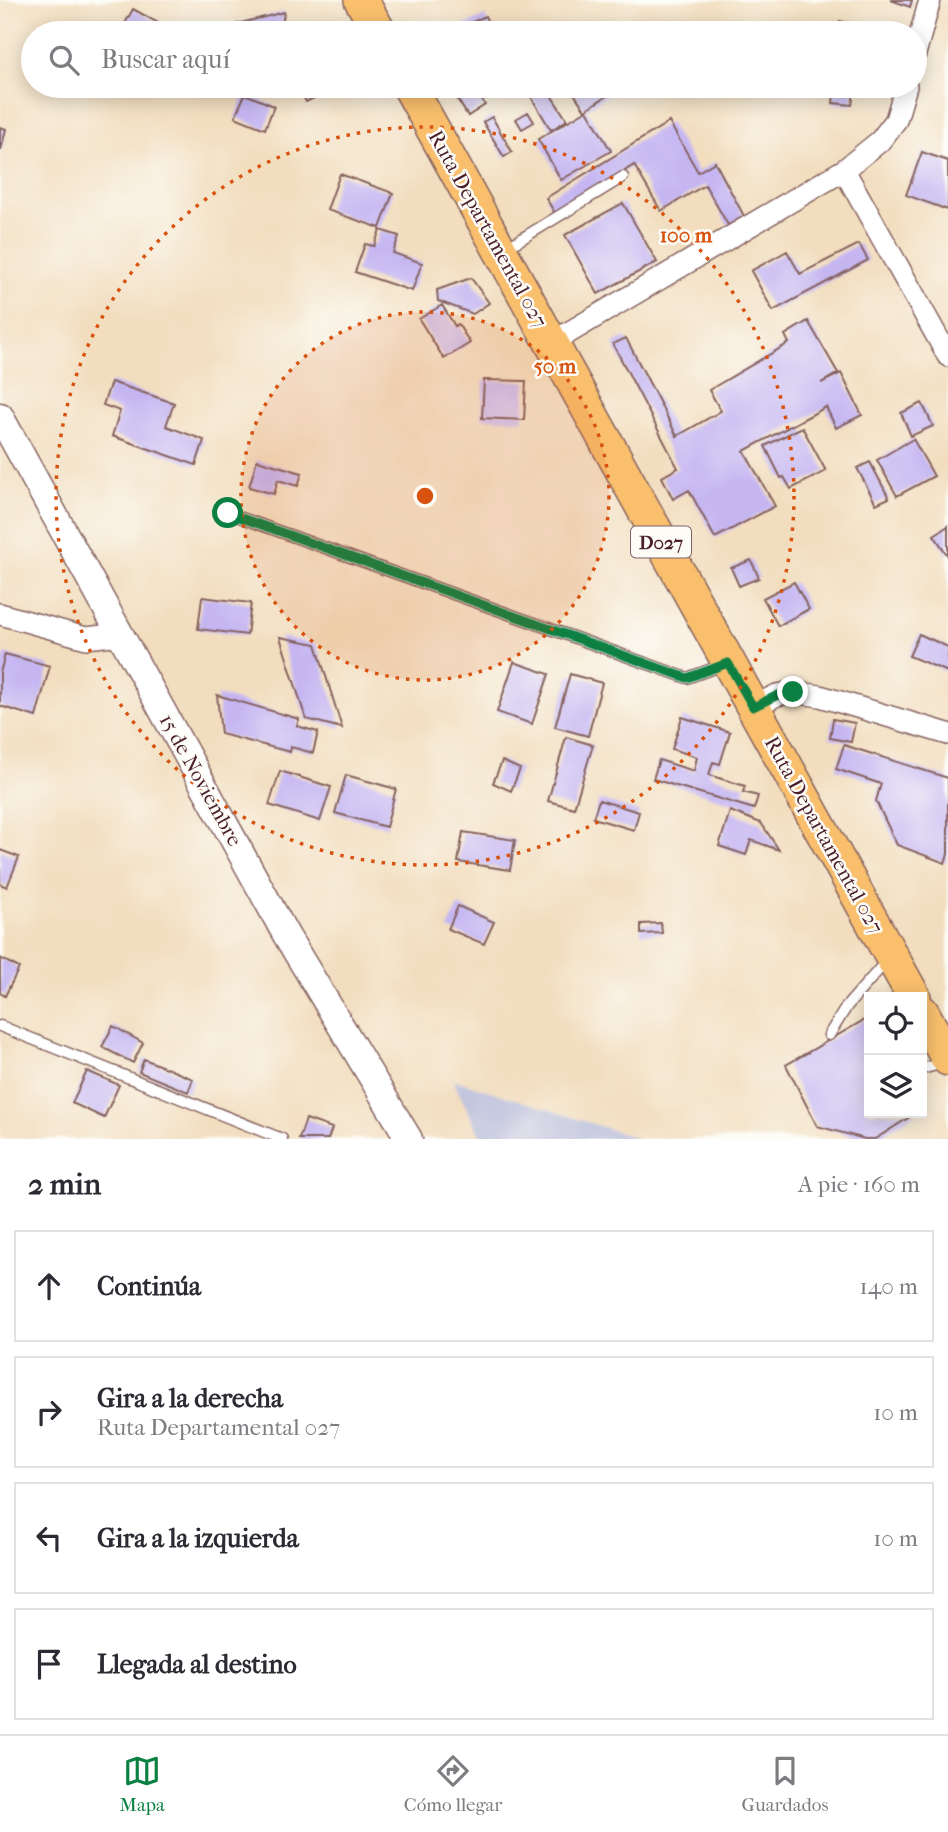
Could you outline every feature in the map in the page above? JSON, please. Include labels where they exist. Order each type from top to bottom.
[{"type":"main road","points":[[361,0],[373,21]]},
{"type":"main road","name":"Ruta Departamental 027","points":[[416,98],[911,992]]},
{"type":"main road","points":[[927,1021],[948,1060]]},
{"type":"street","points":[[924,21],[930,0]]},
{"type":"street","points":[[551,342],[844,170],[880,141],[896,120],[902,98]]},
{"type":"street","points":[[844,170],[948,356]]},
{"type":"street","name":"15 de Noviembre","points":[[0,416],[286,935],[409,1139]]},
{"type":"street","points":[[0,614],[86,638],[121,634]]},
{"type":"street","points":[[753,707],[778,695],[793,692],[820,696],[948,734]]},
{"type":"lane","points":[[501,251],[623,177]]},
{"type":"lane","points":[[228,513],[687,678],[728,663]]},
{"type":"lane","points":[[829,1035],[847,1006],[891,956]]},
{"type":"lane","points":[[0,1026],[282,1139]]},
{"type":"lane","points":[[927,1067],[948,1060]]},
{"type":"shaded area","points":[[452,1079],[640,1139],[482,1139]]},
{"type":"building","points":[[891,0],[912,0],[910,7]]},
{"type":"building","points":[[133,9],[155,21],[126,21]]},
{"type":"building","points":[[284,12],[283,21],[249,21]]},
{"type":"building","points":[[485,16],[487,21],[474,21]]},
{"type":"building","points":[[243,98],[255,98],[274,106],[265,129],[235,117]]},
{"type":"building","points":[[457,98],[481,98],[485,105],[468,116]]},
{"type":"building","points":[[532,98],[553,98],[567,120],[551,130]]},
{"type":"building","points":[[577,98],[604,98],[585,110]]},
{"type":"building","points":[[834,98],[853,98],[852,105],[833,103]]},
{"type":"building","points":[[587,110],[611,151],[561,180],[538,139]]},
{"type":"building","points":[[528,112],[534,122],[522,129],[516,119]]},
{"type":"building","points":[[492,117],[512,152],[504,157],[483,122]]},
{"type":"building","points":[[669,122],[698,172],[715,162],[744,216],[728,225],[705,185],[661,211],[634,165],[556,215],[546,198]]},
{"type":"building","points":[[0,127],[6,129],[1,150],[0,150]]},
{"type":"building","points":[[922,152],[948,161],[948,210],[906,195]]},
{"type":"building","points":[[340,174],[393,193],[380,228],[327,210]]},
{"type":"building","points":[[623,203],[657,262],[598,294],[565,235]]},
{"type":"building","points":[[380,230],[399,236],[393,253],[422,263],[412,291],[355,272],[365,244],[374,246]]},
{"type":"building","points":[[859,244],[868,260],[773,311],[751,271],[787,251],[800,274]]},
{"type":"building","points":[[471,278],[489,303],[473,314],[438,301],[437,290]]},
{"type":"building","points":[[442,305],[470,343],[444,359],[419,319]]},
{"type":"building","points":[[808,321],[838,373],[821,383],[841,373],[862,415],[836,428],[826,407],[744,451],[775,506],[715,538],[689,490],[673,499],[662,477],[678,468],[613,344],[626,338],[677,436],[721,411],[709,390],[789,343],[785,335]]},
{"type":"building","points":[[484,380],[526,381],[524,420],[482,418]]},
{"type":"building","points":[[111,382],[174,403],[166,426],[204,440],[196,465],[112,436],[120,411],[103,405]]},
{"type":"building","points":[[922,403],[933,426],[911,436],[901,413]]},
{"type":"building","points":[[802,427],[826,471],[791,489],[784,477],[781,478],[765,446]]},
{"type":"building","points":[[913,439],[934,476],[897,496],[877,460]]},
{"type":"building","points":[[257,460],[302,473],[298,486],[278,480],[274,494],[249,487]]},
{"type":"building","points":[[870,462],[889,498],[876,504],[857,468]]},
{"type":"building","points":[[948,526],[948,556],[934,535]]},
{"type":"building","points":[[751,560],[759,578],[739,586],[731,568]]},
{"type":"building","points":[[794,582],[809,609],[778,626],[763,598]]},
{"type":"building","points":[[202,597],[251,603],[247,635],[198,629]]},
{"type":"building","points":[[919,634],[948,647],[948,672],[909,656]]},
{"type":"building","points":[[280,637],[316,644],[342,728],[306,719]]},
{"type":"building","points":[[5,654],[50,666],[36,717],[0,706],[0,673]]},
{"type":"building","points":[[514,662],[549,674],[532,724],[497,712]]},
{"type":"building","points":[[570,674],[602,683],[588,736],[555,727]]},
{"type":"building","points":[[217,695],[299,719],[297,726],[318,732],[313,753],[291,747],[290,752],[221,734]]},
{"type":"building","points":[[682,717],[730,732],[720,764],[713,762],[709,775],[745,786],[743,792],[758,796],[754,809],[653,779],[659,760],[694,771],[697,757],[672,749]]},
{"type":"building","points":[[833,719],[855,723],[851,742],[830,738]]},
{"type":"building","points":[[566,737],[593,745],[574,808],[548,801]]},
{"type":"building","points":[[844,745],[948,778],[948,854],[945,863],[897,845],[876,801],[881,784],[836,769]]},
{"type":"building","points":[[502,761],[520,769],[511,791],[493,783]]},
{"type":"building","points":[[280,771],[331,787],[320,821],[269,805]]},
{"type":"building","points":[[346,775],[396,789],[386,827],[335,813]]},
{"type":"building","points":[[599,800],[639,812],[634,830],[593,818]]},
{"type":"building","points":[[730,811],[761,823],[779,850],[751,840],[746,855],[719,846]]},
{"type":"building","points":[[463,832],[515,840],[510,870],[458,862]]},
{"type":"building","points":[[0,850],[19,857],[7,887],[0,884]]},
{"type":"building","points":[[458,906],[494,922],[484,944],[448,929]]},
{"type":"building","points":[[661,923],[662,933],[641,934],[641,924]]},
{"type":"building","points":[[0,958],[19,968],[5,996],[0,993]]},
{"type":"building","points":[[864,1020],[864,1118],[908,1118],[875,1139],[865,1139],[817,1126],[786,1065]]},
{"type":"building","points":[[113,1026],[143,1043],[133,1063],[102,1047]]},
{"type":"building","points":[[144,1059],[193,1079],[188,1092],[139,1072]]},
{"type":"building","points":[[87,1071],[119,1085],[104,1118],[72,1103]]},
{"type":"building","points":[[306,1119],[332,1128],[328,1139],[299,1139]]},
{"type":"route","points":[[228,513],[687,678],[728,663],[753,707],[778,695],[793,692]]}]
